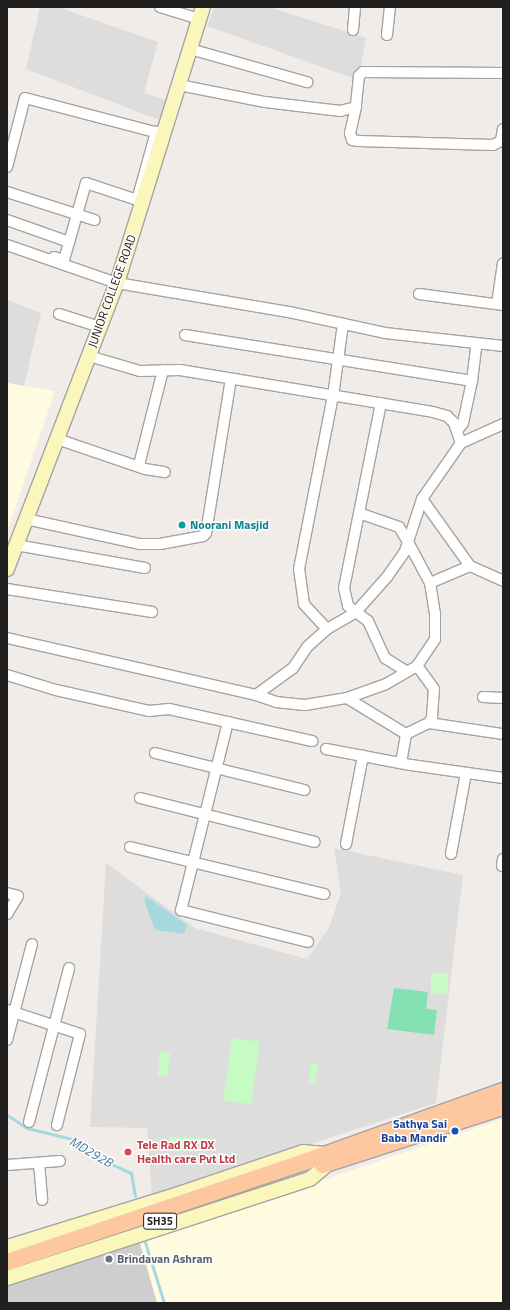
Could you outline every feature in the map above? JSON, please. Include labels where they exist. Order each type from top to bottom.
[{"type":"main road","name":"JUNIOR COLLEGE ROAD","points":[[7,569],[117,283],[160,133],[179,85],[201,13]]},
{"type":"main road","name":"SH35","points":[[7,1272],[326,1159],[503,1091]]},
{"type":"main road","name":"SH35","points":[[326,1159],[503,1107]]},
{"type":"main road","points":[[7,1247],[173,1196],[303,1152],[326,1159],[310,1179],[7,1278]]},
{"type":"main road","name":"SH35","points":[[7,1262],[309,1165]]},
{"type":"street","points":[[160,7],[201,13]]},
{"type":"street","points":[[353,30],[355,7]]},
{"type":"street","points":[[387,35],[390,7]]},
{"type":"street","points":[[190,49],[308,82]]},
{"type":"street","points":[[503,73],[364,72],[359,76],[356,107],[350,133],[352,140],[493,145],[502,141],[503,129]]},
{"type":"street","points":[[179,85],[265,102],[310,108],[340,111],[356,107]]},
{"type":"street","points":[[7,167],[25,98],[160,133]]},
{"type":"street","points":[[7,240],[64,260],[86,183],[137,200],[152,159]]},
{"type":"street","points":[[7,192],[95,220]]},
{"type":"street","points":[[7,220],[68,242]]},
{"type":"street","points":[[7,245],[117,283],[288,312],[384,333],[503,346]]},
{"type":"street","points":[[419,294],[500,305],[503,263]]},
{"type":"street","points":[[59,314],[100,327]]},
{"type":"street","points":[[327,629],[304,604],[299,569],[333,396],[343,324]]},
{"type":"street","points":[[185,335],[472,381]]},
{"type":"street","points":[[457,430],[463,423],[472,381],[477,343]]},
{"type":"street","points":[[89,356],[140,371],[180,370],[440,414],[454,423],[461,443]]},
{"type":"street","points":[[139,465],[163,370]]},
{"type":"street","points":[[26,519],[140,544],[160,544],[203,536],[206,533],[231,379]]},
{"type":"street","points":[[381,403],[344,588],[352,610],[368,622],[385,658],[406,671]]},
{"type":"street","points":[[256,695],[293,668],[307,647],[327,629],[352,610],[362,605],[387,577],[408,542],[422,499],[461,443],[503,424]]},
{"type":"street","points":[[57,439],[139,465],[145,469],[166,472]]},
{"type":"street","points":[[422,499],[470,566],[503,582]]},
{"type":"street","points":[[7,638],[256,695],[276,702],[305,705],[347,698],[386,684],[417,666],[435,639],[435,614],[430,583],[399,527],[359,513]]},
{"type":"street","points":[[16,545],[145,568]]},
{"type":"street","points":[[430,583],[470,566]]},
{"type":"street","points":[[7,589],[152,612]]},
{"type":"street","points":[[417,666],[434,689],[434,702],[429,723]]},
{"type":"street","points":[[7,675],[56,690],[142,710],[169,708],[312,742]]},
{"type":"street","points":[[483,697],[503,698]]},
{"type":"street","points":[[347,698],[406,734]]},
{"type":"street","points":[[228,722],[181,910],[308,942]]},
{"type":"street","points":[[406,734],[429,723],[503,734]]},
{"type":"street","points":[[401,763],[406,734]]},
{"type":"street","points":[[326,749],[401,763],[503,778]]},
{"type":"street","points":[[155,753],[304,790]]},
{"type":"street","points":[[346,844],[363,756]]},
{"type":"street","points":[[451,854],[466,773]]},
{"type":"street","points":[[140,798],[315,842]]},
{"type":"street","points":[[130,847],[324,894]]},
{"type":"street","points":[[7,893],[18,896],[7,914]]},
{"type":"street","points":[[7,1040],[11,1011],[32,944]]},
{"type":"street","points":[[29,1122],[69,968]]},
{"type":"street","points":[[11,1011],[80,1034],[57,1125]]},
{"type":"street","points":[[7,1165],[60,1161]]},
{"type":"street","points":[[39,1163],[42,1200]]},
{"type":"shaded area","points":[[40,7],[58,7],[158,42],[144,93],[168,101],[162,121],[26,69]]},
{"type":"shaded area","points":[[214,7],[269,7],[366,38],[358,80],[207,26]]},
{"type":"shaded area","points":[[7,300],[41,313],[24,386],[7,383]]},
{"type":"shaded area","points":[[7,383],[55,391],[7,532]]},
{"type":"shaded area","points":[[334,848],[463,875],[436,1103],[152,1196],[147,1128],[90,1127],[106,863],[195,928],[307,959],[329,928],[341,893]]},
{"type":"shaded area","points":[[503,1119],[503,1303],[157,1303],[139,1240],[161,1235]]},
{"type":"shaded area","name":"Brindavan Ashram","points":[[139,1240],[157,1303],[7,1303],[7,1278]]},
{"type":"green space","points":[[431,973],[448,973],[448,994],[431,994]]},
{"type":"green space","points":[[394,988],[428,992],[426,1009],[437,1010],[434,1035],[387,1029]]},
{"type":"green space","points":[[232,1038],[260,1042],[251,1104],[223,1100]]},
{"type":"green space","points":[[160,1052],[170,1053],[167,1077],[157,1076]]},
{"type":"green space","points":[[311,1063],[318,1064],[315,1083],[308,1082]]},
{"type":"green space","points":[[168,1137],[205,1138],[204,1142],[175,1152]]},
{"type":"water","points":[[146,896],[187,925],[184,934],[155,930],[144,900]]},
{"type":"waterway","name":"MD292B","points":[[7,1115],[27,1128],[72,1139],[94,1156],[131,1173],[135,1196]]},
{"type":"waterway","name":"MD292B","points":[[144,1239],[164,1303]]},
{"type":"place","name":"Noorani Masjid","points":[[182,525]]},
{"type":"place","name":"Sathya Sai Baba Mandir","points":[[455,1131]]},
{"type":"place","name":"Tele Rad RX DX Health care Pvt Ltd","points":[[128,1152]]},
{"type":"place","name":"Brindavan Ashram","points":[[109,1259]]}]
